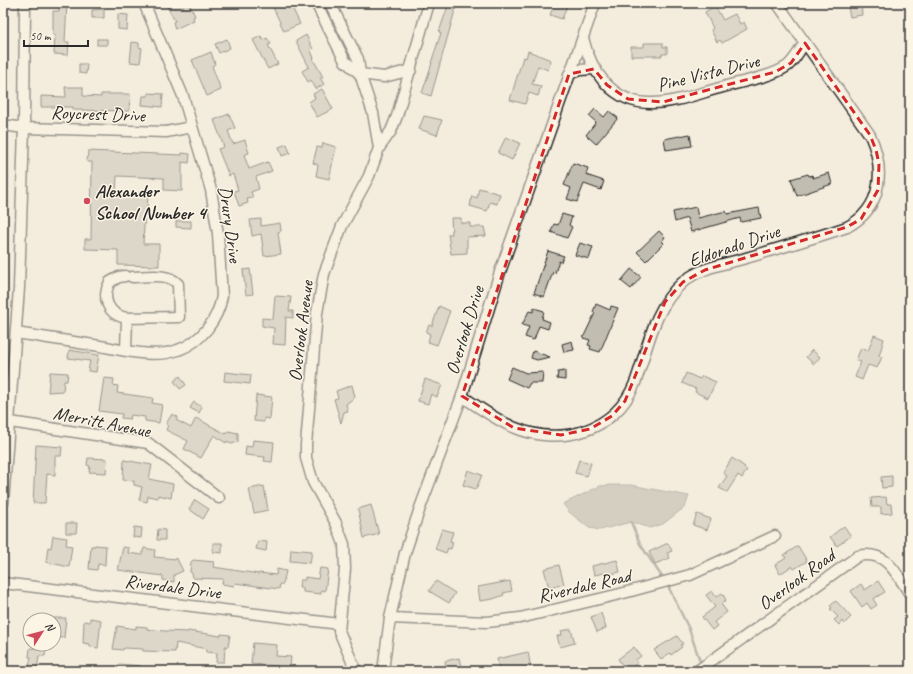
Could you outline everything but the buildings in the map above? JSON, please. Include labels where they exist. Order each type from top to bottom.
[{"type":"street","points":[[3,503],[16,333],[24,128],[25,3]]},
{"type":"street","name":"Drury Drive","points":[[16,333],[154,354],[178,350],[203,334],[216,315],[220,306],[222,296],[216,215],[211,190],[183,96],[144,3]]},
{"type":"street","points":[[316,3],[345,61],[360,74],[384,77],[411,70]]},
{"type":"street","points":[[330,3],[358,59],[360,74],[374,113],[379,148]]},
{"type":"street","name":"Overlook Avenue","points":[[356,671],[338,631],[345,568],[344,544],[336,523],[313,482],[306,458],[314,339],[320,292],[329,259],[342,226],[369,176],[379,148],[391,131],[397,116],[429,3]]},
{"type":"street","name":"Overlook Drive","points":[[383,671],[390,618],[408,546],[462,396],[500,272],[594,3]]},
{"type":"street","name":"Eldorado Drive","points":[[462,396],[514,428],[536,433],[561,435],[590,429],[612,416],[626,401],[634,384],[664,302],[683,282],[705,270],[847,228],[860,219],[878,190],[879,164],[876,150],[870,135],[777,3]]},
{"type":"street","name":"Pine Vista Drive","points":[[583,38],[594,69],[607,85],[624,97],[638,102],[663,102],[775,72],[791,63],[805,43]]},
{"type":"street","points":[[569,74],[580,70],[594,69]]},
{"type":"street","name":"Roycrest Drive","points":[[3,125],[24,128],[166,132],[192,127]]},
{"type":"street","points":[[128,276],[167,277],[172,278],[178,284],[179,317],[127,318],[119,317],[110,310],[106,294],[110,282],[118,277],[128,276]]},
{"type":"street","points":[[126,350],[127,318]]},
{"type":"street","name":"Merritt Avenue","points":[[10,422],[148,443],[219,498]]},
{"type":"street","name":"Riverdale Road","points":[[390,618],[488,622],[520,618],[628,592],[690,575],[775,536]]},
{"type":"street","name":"Overlook Road","points":[[697,671],[858,556],[880,556],[889,563],[910,594]]},
{"type":"street","name":"Riverdale Drive","points":[[3,583],[338,624]]},
{"type":"highlighted area","points":[[805,43],[870,135],[876,150],[879,164],[878,190],[861,219],[847,227],[705,270],[683,282],[665,302],[625,401],[612,416],[590,429],[561,435],[514,428],[462,396],[569,74],[594,69],[607,85],[628,99],[663,102],[775,72],[791,63]]},
{"type":"shaded area","points":[[320,3],[328,3],[356,58],[349,61]]},
{"type":"shaded area","points":[[631,485],[689,496],[685,507],[663,524],[650,528],[631,522],[600,530],[589,528],[569,512],[563,504],[600,486]]},
{"type":"waterway","points":[[631,522],[640,544],[664,580]]},
{"type":"waterway","points":[[667,584],[689,629],[701,664]]},
{"type":"place","name":"Alexander School Number 4","points":[[87,201]]}]
